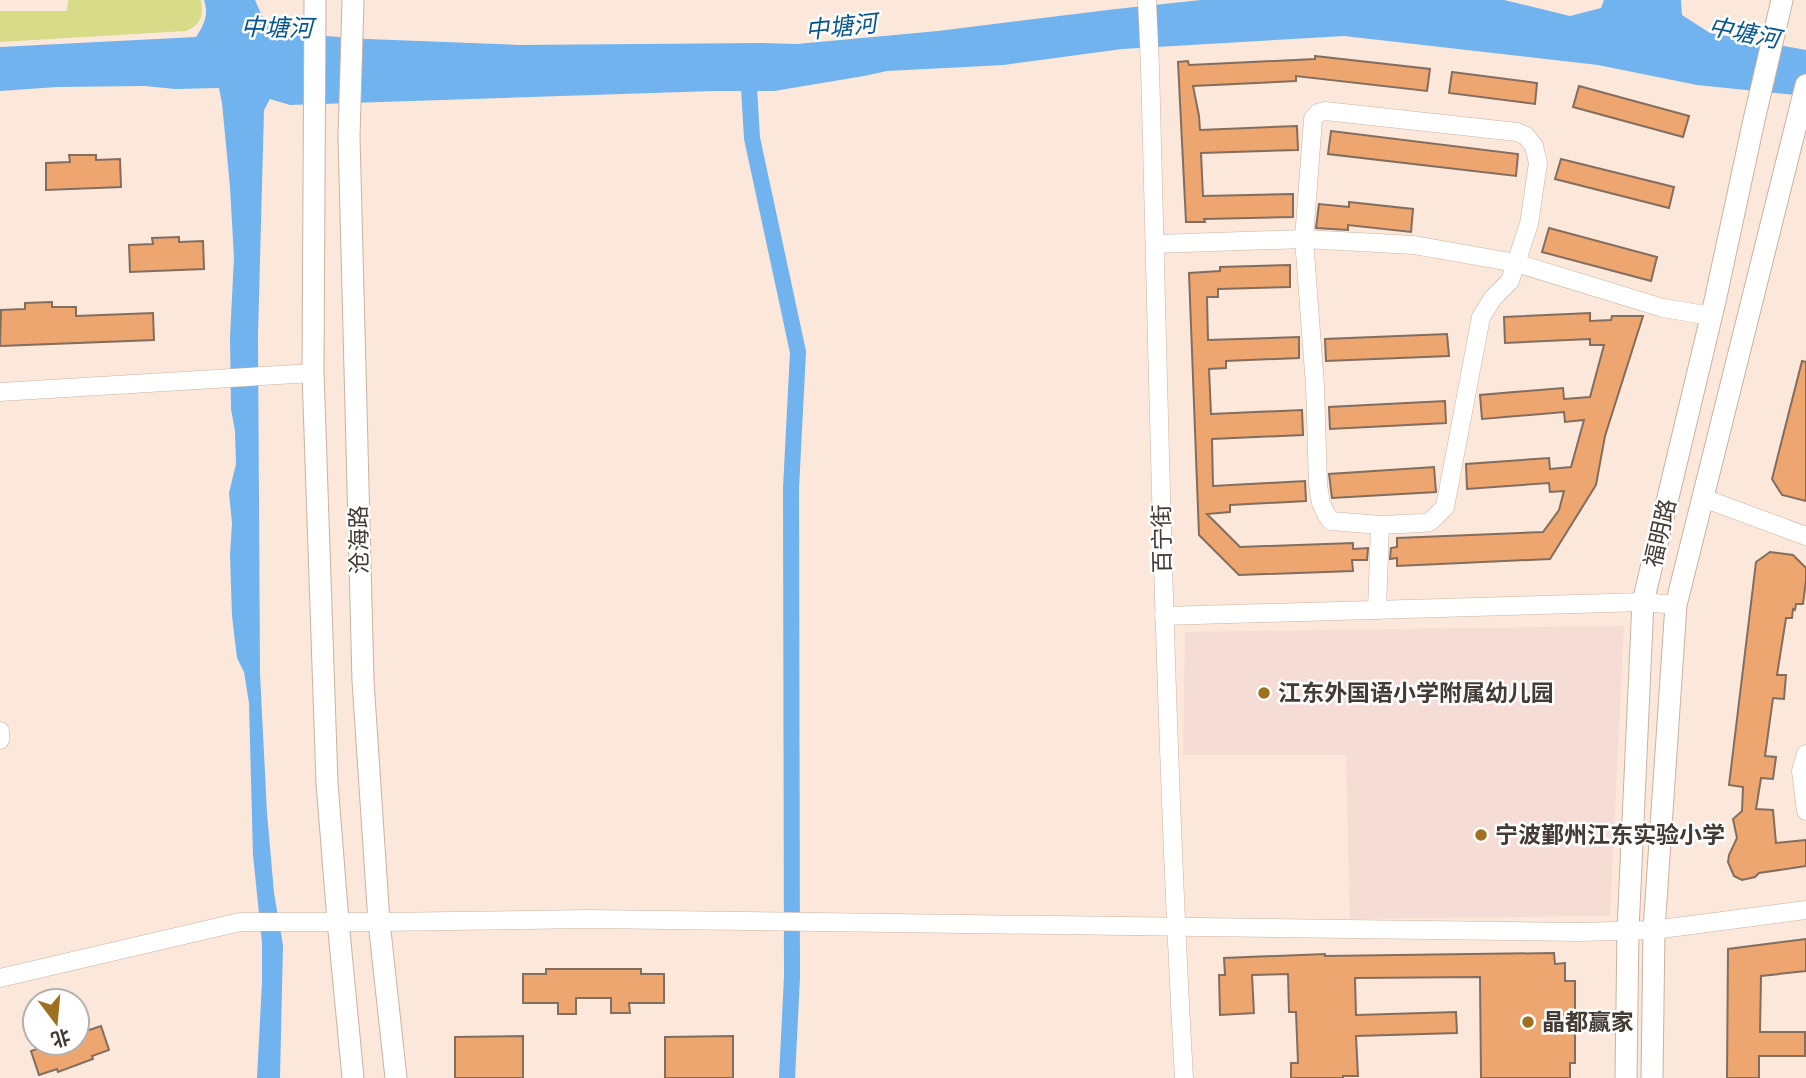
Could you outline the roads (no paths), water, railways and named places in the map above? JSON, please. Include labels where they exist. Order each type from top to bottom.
[{"type":"main road","name":"沧海路","points":[[315,0],[313,373],[327,783],[353,1078]]},
{"type":"main road","name":"沧海路","points":[[353,0],[349,136],[363,681],[379,922],[396,1078]]},
{"type":"main road","name":"福明路","points":[[1626,1078],[1628,930],[1643,602],[1780,7]]},
{"type":"main road","name":"福明路","points":[[1652,1078],[1654,930],[1676,605],[1806,85]]},
{"type":"street","name":"百宁街","points":[[1147,0],[1164,616],[1175,926],[1184,1078]]},
{"type":"street","points":[[1325,111],[1517,132],[1526,136],[1534,146],[1538,163],[1529,225],[1510,281],[1493,298],[1481,317],[1445,508],[1430,522],[1380,525],[1331,521],[1321,503],[1304,239],[1313,119],[1318,113],[1325,111]]},
{"type":"street","points":[[1155,244],[1304,239],[1414,244],[1516,263],[1663,308],[1711,316]]},
{"type":"street","points":[[0,392],[313,373]]},
{"type":"street","points":[[1703,498],[1806,536]]},
{"type":"street","points":[[1377,610],[1380,525]]},
{"type":"street","points":[[1164,616],[1643,602],[1676,605]]},
{"type":"street","points":[[0,731],[0,740]]},
{"type":"street","points":[[1806,754],[1801,771],[1806,811]]},
{"type":"street","points":[[0,978],[240,922],[589,919],[1579,932],[1654,930],[1806,910]]},
{"type":"water","name":"中塘河","points":[[204,0],[255,0],[262,16],[285,33],[520,45],[797,44],[938,31],[1201,0],[1504,0],[1570,16],[1601,8],[1604,0],[1681,0],[1682,15],[1710,33],[1806,50],[1806,96],[1697,85],[1598,65],[1344,36],[1122,49],[1004,65],[887,71],[774,91],[290,105],[270,99],[264,110],[258,335],[260,674],[267,813],[274,893],[283,945],[280,1078],[257,1078],[262,943],[253,855],[249,703],[244,672],[237,658],[232,616],[232,523],[229,493],[236,464],[231,409],[230,337],[234,258],[230,187],[219,88],[57,87],[0,91],[0,47],[196,37],[205,20]]},
{"type":"waterway","points":[[748,71],[752,138],[798,352],[791,488],[792,977],[787,1078]]},
{"type":"place","name":"江东外国语小学附属幼儿园","points":[[1264,693]]},
{"type":"place","name":"宁波鄞州江东实验小学","points":[[1481,835]]},
{"type":"place","name":"晶都赢家","points":[[1528,1022]]}]
